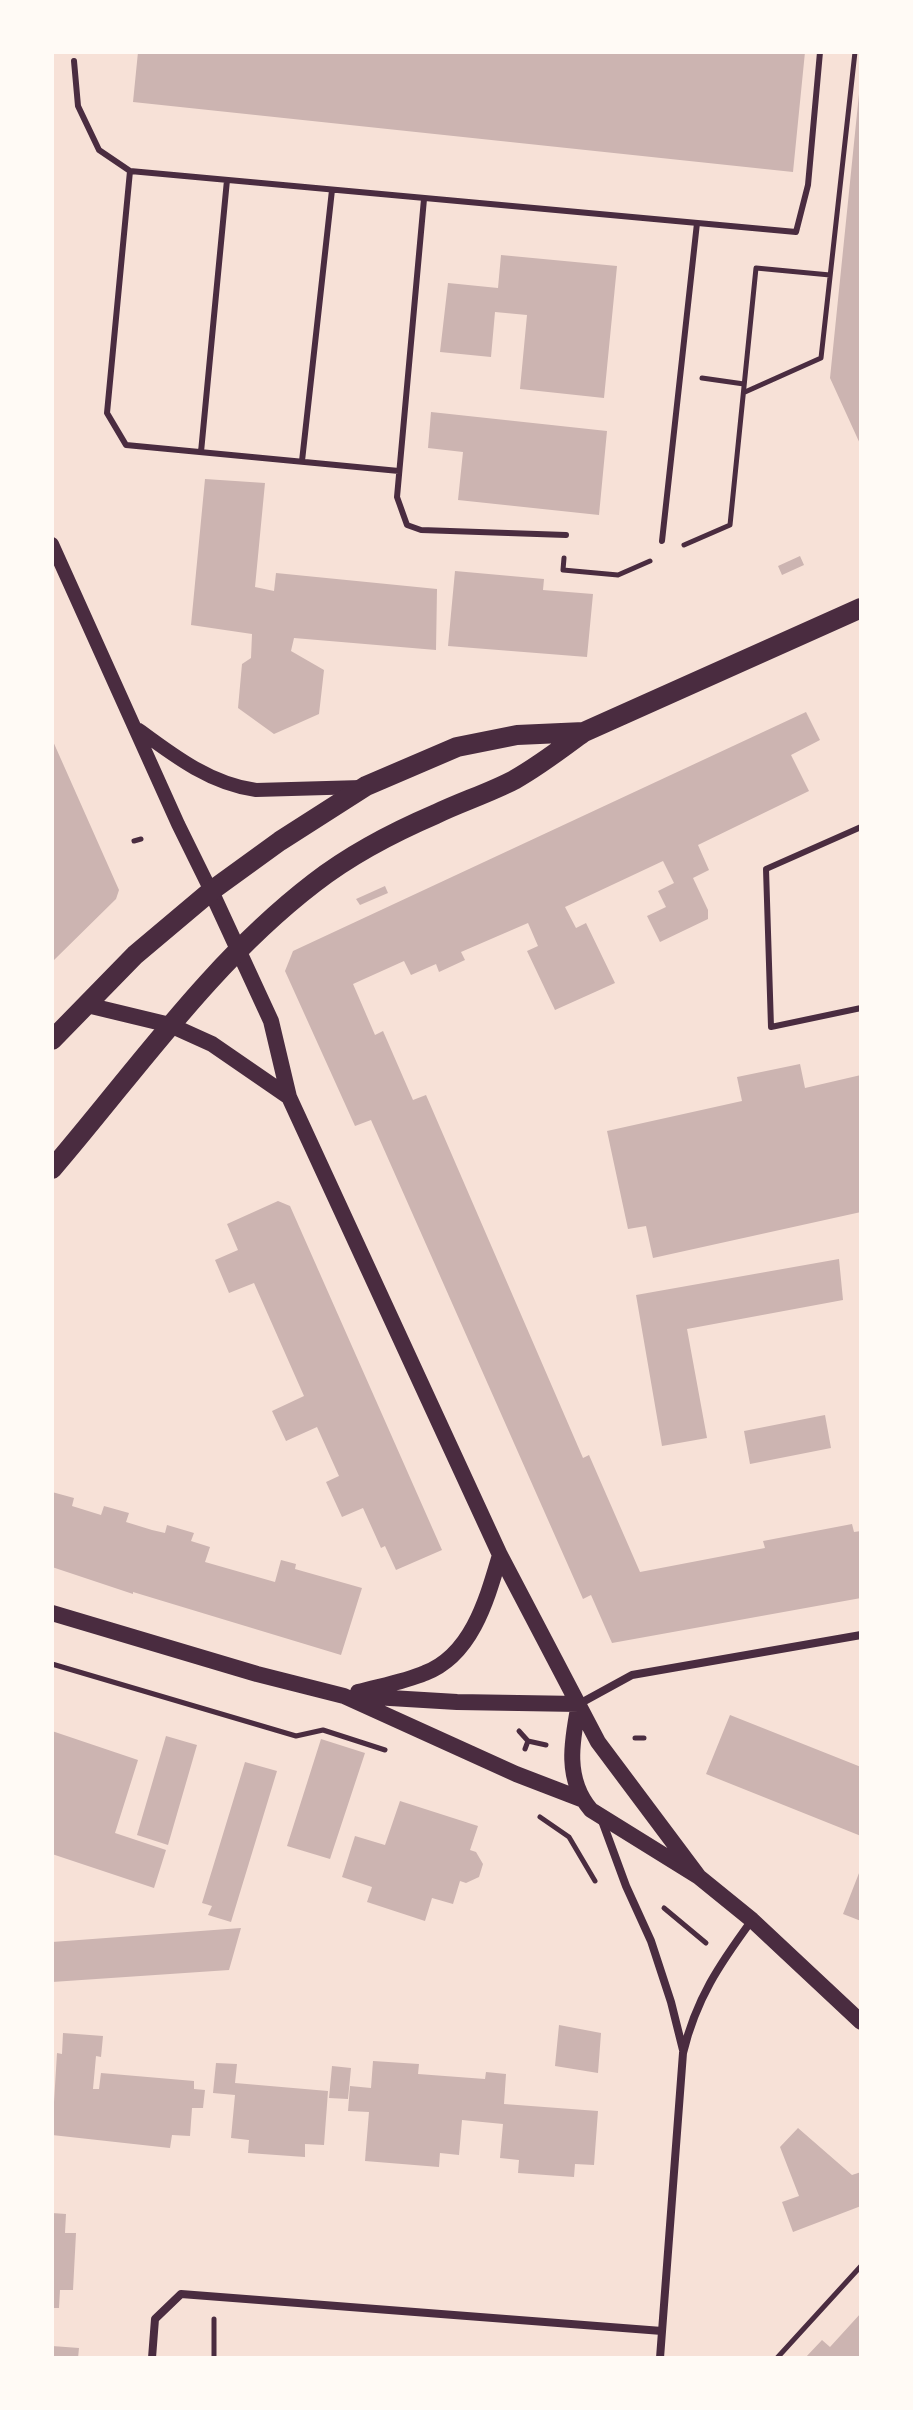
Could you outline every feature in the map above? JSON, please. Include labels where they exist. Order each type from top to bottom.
[{"type":"main road","points":[[52,1169],[170,1025],[239,949],[316,882],[370,847],[511,781],[547,760],[584,732],[861,608]]},
{"type":"main road","points":[[52,1040],[135,955],[211,891],[280,841],[366,786],[457,747],[517,735],[584,732]]},
{"type":"main road","points":[[211,891],[271,1021],[289,1097],[500,1555],[598,1742],[699,1877]]},
{"type":"main road","points":[[87,1005],[170,1025],[212,1044],[289,1097]]},
{"type":"main road","points":[[344,1696],[426,1673],[445,1662],[470,1635],[500,1555]]},
{"type":"main road","points":[[52,1613],[257,1674],[344,1696],[516,1774],[581,1799],[601,1818],[699,1877],[752,1920],[861,2022]]},
{"type":"main road","points":[[344,1696],[579,1704]]},
{"type":"main road","points":[[579,1704],[572,1744],[573,1773],[581,1799]]},
{"type":"street","points":[[52,544],[211,891]]},
{"type":"street","points":[[136,727],[177,758],[243,789],[366,786]]},
{"type":"street","points":[[579,1704],[632,1675],[861,1635]]},
{"type":"street","points":[[601,1818],[626,1886],[651,1941],[671,2002],[683,2053]]},
{"type":"street","points":[[660,2358],[683,2053],[690,2022],[702,1994],[752,1920]]},
{"type":"street","points":[[152,2358],[155,2319],[181,2294],[662,2331]]},
{"type":"lane","points":[[74,61],[78,106],[99,150],[130,171],[796,232],[808,185],[820,52]]},
{"type":"lane","points":[[130,171],[107,413],[126,445],[399,471]]},
{"type":"lane","points":[[201,452],[227,180]]},
{"type":"lane","points":[[302,461],[332,190]]},
{"type":"lane","points":[[424,199],[397,497],[407,525],[421,530],[566,535]]},
{"type":"lane","points":[[662,541],[697,223]]},
{"type":"lane","points":[[861,827],[766,869],[771,1027],[861,1008]]},
{"type":"path","points":[[744,392],[821,358],[855,52]]},
{"type":"path","points":[[674,550],[730,525],[756,268],[830,275]]},
{"type":"path","points":[[680,375],[744,384]]},
{"type":"path","points":[[566,535],[563,570],[618,575],[660,556]]},
{"type":"path","points":[[52,1664],[296,1736],[323,1730],[393,1752]]},
{"type":"path","points":[[635,1738],[644,1738]]},
{"type":"path","points":[[528,1741],[551,1746]]},
{"type":"path","points":[[532,1811],[569,1837],[597,1884]]},
{"type":"path","points":[[662,1906],[706,1943]]},
{"type":"path","points":[[777,2358],[861,2266]]},
{"type":"path","points":[[214,2296],[214,2358]]},
{"type":"building","points":[[138,52],[805,52],[793,172],[133,102]]},
{"type":"building","points":[[861,94],[861,446],[830,378]]},
{"type":"building","points":[[501,255],[617,266],[604,398],[520,389],[527,315],[495,312],[491,357],[440,352],[448,283],[498,288]]},
{"type":"building","points":[[431,412],[607,431],[599,515],[458,500],[463,452],[428,448]]},
{"type":"building","points":[[205,479],[265,483],[255,587],[274,591],[276,573],[437,589],[436,650],[294,638],[291,651],[324,670],[319,714],[274,734],[238,708],[242,664],[251,658],[252,634],[191,625]]},
{"type":"building","points":[[800,556],[804,565],[782,575],[778,566]]},
{"type":"building","points":[[455,571],[544,579],[543,590],[593,594],[587,657],[448,646]]},
{"type":"building","points":[[806,712],[820,740],[791,755],[809,791],[698,845],[709,870],[693,878],[708,910],[708,919],[660,942],[647,916],[666,907],[658,891],[674,883],[663,861],[565,907],[576,928],[586,923],[615,983],[555,1010],[527,951],[538,946],[528,923],[461,952],[465,960],[439,972],[436,964],[411,975],[404,961],[353,984],[375,1035],[383,1031],[413,1100],[426,1095],[583,1458],[589,1455],[640,1572],[765,1548],[763,1541],[852,1524],[854,1532],[861,1531],[861,1598],[612,1643],[591,1595],[583,1599],[371,1120],[355,1126],[285,971],[293,951]]},
{"type":"building","points":[[52,739],[119,890],[116,899],[52,962]]},
{"type":"building","points":[[385,886],[388,893],[360,905],[356,899]]},
{"type":"building","points":[[800,1064],[805,1088],[861,1075],[861,1212],[653,1258],[646,1226],[628,1229],[607,1131],[742,1101],[737,1077]]},
{"type":"building","points":[[278,1201],[290,1206],[442,1550],[396,1570],[385,1546],[381,1548],[363,1508],[342,1517],[326,1482],[339,1476],[317,1427],[286,1441],[272,1411],[304,1396],[254,1283],[229,1293],[215,1260],[238,1250],[227,1224]]},
{"type":"building","points":[[839,1259],[843,1300],[687,1329],[707,1438],[662,1446],[636,1295]]},
{"type":"building","points":[[825,1415],[831,1448],[750,1464],[744,1431]]},
{"type":"building","points":[[52,1492],[74,1498],[72,1506],[101,1515],[104,1506],[129,1513],[126,1522],[152,1530],[165,1533],[167,1525],[194,1533],[191,1541],[210,1547],[205,1562],[275,1582],[281,1560],[296,1564],[295,1569],[362,1588],[341,1655],[52,1567]]},
{"type":"building","points":[[730,1715],[861,1767],[861,1836],[706,1774]]},
{"type":"building","points":[[52,1731],[138,1760],[115,1833],[166,1850],[154,1888],[52,1854]]},
{"type":"building","points":[[166,1736],[197,1745],[168,1845],[137,1835]]},
{"type":"building","points":[[321,1739],[365,1753],[330,1859],[287,1846]]},
{"type":"building","points":[[245,1762],[277,1771],[231,1922],[208,1915],[212,1906],[202,1903]]},
{"type":"building","points":[[400,1801],[478,1826],[470,1850],[476,1852],[483,1864],[479,1877],[466,1883],[460,1881],[453,1904],[432,1898],[425,1921],[367,1902],[372,1887],[342,1877],[355,1836],[385,1845]]},
{"type":"building","points":[[861,1868],[861,1921],[843,1914]]},
{"type":"building","points":[[241,1928],[229,1970],[52,1982],[52,1942]]},
{"type":"building","points":[[559,2025],[601,2033],[598,2073],[555,2066]]},
{"type":"building","points":[[63,2033],[103,2036],[101,2057],[96,2056],[93,2089],[99,2089],[101,2073],[194,2081],[194,2089],[205,2090],[203,2108],[192,2108],[190,2136],[172,2135],[170,2148],[52,2135],[57,2053],[62,2054]]},
{"type":"building","points":[[373,2061],[419,2064],[418,2074],[485,2079],[486,2072],[506,2074],[504,2104],[598,2111],[594,2165],[575,2164],[574,2177],[518,2173],[519,2160],[500,2158],[503,2124],[462,2120],[459,2155],[440,2153],[439,2167],[365,2161],[369,2112],[348,2111],[350,2086],[371,2088]]},
{"type":"building","points":[[216,2063],[237,2064],[235,2083],[328,2091],[324,2145],[305,2144],[305,2157],[248,2153],[249,2140],[231,2138],[235,2095],[213,2093]]},
{"type":"building","points":[[332,2066],[351,2068],[348,2099],[329,2098]]},
{"type":"building","points":[[798,2128],[852,2175],[861,2172],[861,2206],[793,2232],[782,2202],[799,2196],[780,2147]]},
{"type":"building","points":[[52,2213],[66,2214],[65,2233],[76,2233],[73,2290],[60,2290],[59,2308],[52,2308]]},
{"type":"building","points":[[861,2313],[861,2358],[805,2358],[822,2340],[830,2347]]},
{"type":"building","points":[[52,2346],[79,2348],[78,2358],[52,2358]]}]
